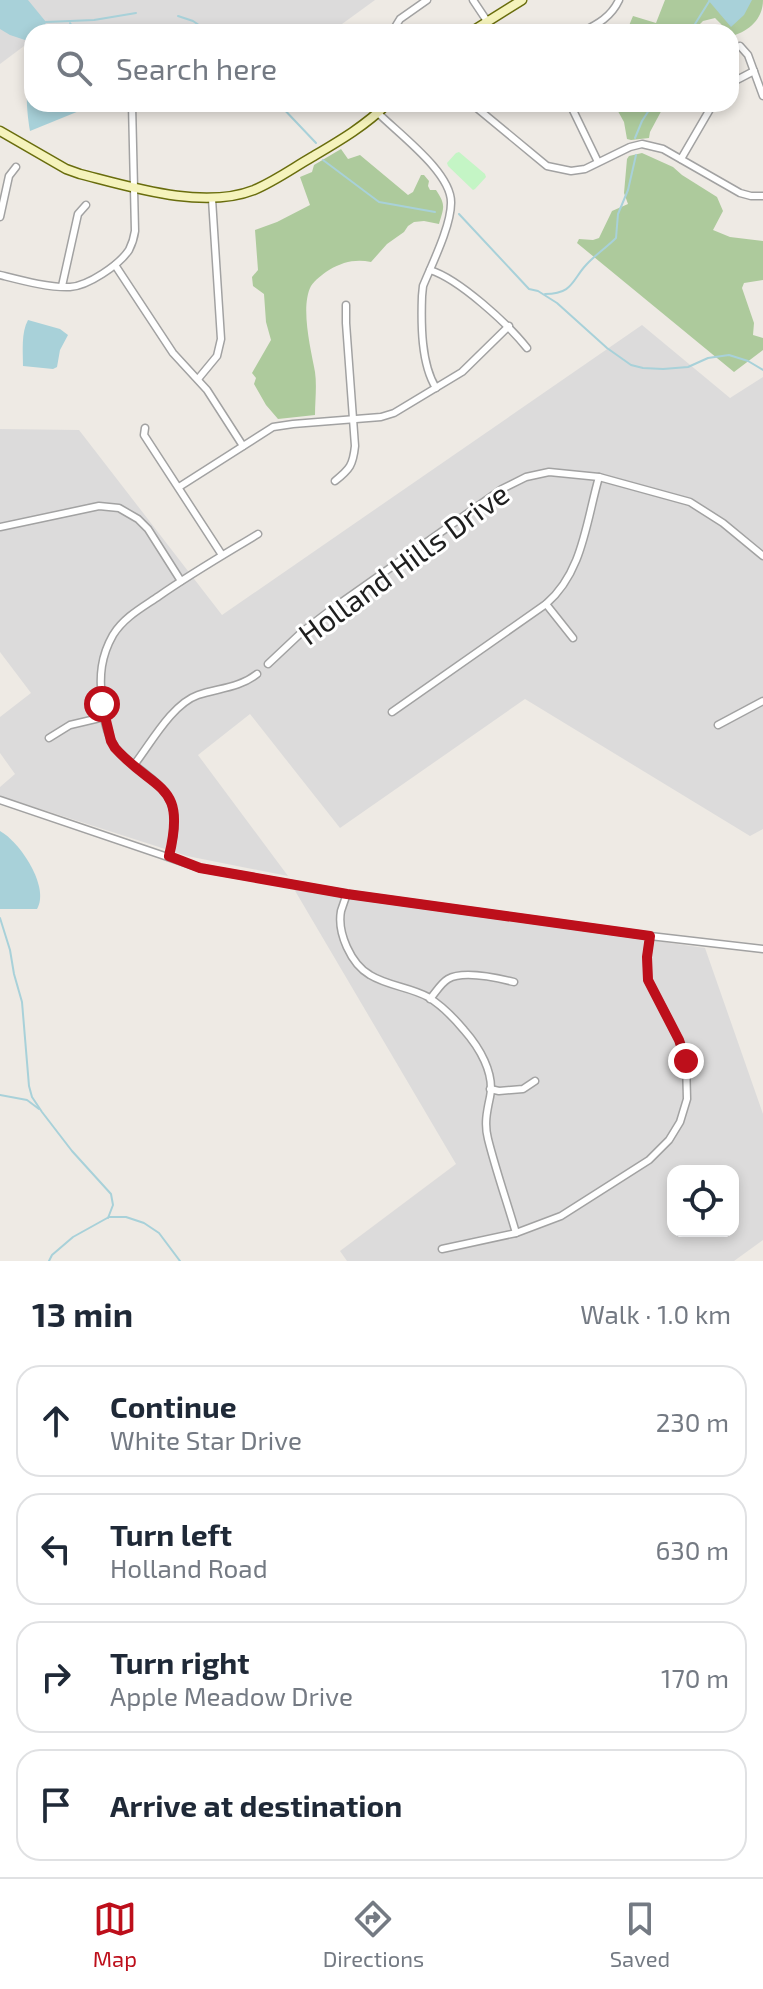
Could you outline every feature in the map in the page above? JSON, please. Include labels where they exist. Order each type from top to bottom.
[{"type":"street","points":[[397,24],[427,0]]},
{"type":"street","points":[[473,0],[487,21]]},
{"type":"street","points":[[483,24],[522,0]]},
{"type":"street","points":[[596,24],[607,18],[619,0]]},
{"type":"street","points":[[740,46],[748,55],[763,96]]},
{"type":"street","points":[[739,79],[754,71]]},
{"type":"street","points":[[0,275],[62,286],[82,285],[115,265],[129,249],[136,215],[132,112]]},
{"type":"street","points":[[482,112],[547,166],[571,171],[585,169],[642,144],[663,149],[740,193],[763,196]]},
{"type":"street","points":[[574,112],[598,162]]},
{"type":"street","points":[[681,159],[708,112]]},
{"type":"street","points":[[0,131],[80,174],[181,196],[212,199],[252,191],[271,182],[361,128],[378,113],[439,172],[448,187],[450,216],[423,286],[425,359],[430,379],[436,388]]},
{"type":"street","points":[[0,217],[9,176],[16,167]]},
{"type":"street","points":[[198,379],[217,356],[221,339],[212,199]]},
{"type":"street","points":[[62,286],[78,214],[86,205]]},
{"type":"street","points":[[115,265],[173,353],[198,379],[243,446]]},
{"type":"street","points":[[430,270],[445,276],[509,326],[527,348]]},
{"type":"street","points":[[335,481],[348,470],[354,458],[346,305]]},
{"type":"street","points":[[179,487],[273,427],[381,417],[394,413],[469,367],[509,326]]},
{"type":"street","points":[[145,428],[144,435],[222,555]]},
{"type":"street","name":"Holland Hills Drive","points":[[268,664],[332,609],[502,489],[526,477],[549,472],[599,477],[690,502],[723,523],[763,556]]},
{"type":"street","points":[[392,712],[559,593],[580,552],[599,477]]},
{"type":"street","points":[[0,527],[99,506],[119,508],[148,529],[181,581]]},
{"type":"street","points":[[169,856],[175,828],[171,802],[156,782],[115,748],[111,741],[104,717],[101,665],[114,634],[129,617],[258,534]]},
{"type":"street","points":[[546,604],[573,638]]},
{"type":"street","points":[[134,765],[180,705],[199,695],[238,685],[257,674]]},
{"type":"street","points":[[718,725],[763,701]]},
{"type":"street","points":[[49,738],[70,725],[104,717]]},
{"type":"street","points":[[0,800],[200,868],[347,894],[763,949]]},
{"type":"street","points":[[347,894],[341,912],[341,927],[356,962],[369,974],[430,999],[464,1030],[479,1050],[488,1073],[490,1089],[487,1137],[516,1233]]},
{"type":"street","points":[[442,1249],[516,1233],[561,1216],[649,1160],[669,1140],[680,1122],[687,1099],[686,1061],[679,1040],[648,980],[650,936]]},
{"type":"street","points":[[430,999],[450,977],[463,974],[514,982]]},
{"type":"street","points":[[490,1089],[523,1089],[535,1081]]},
{"type":"shaded area","points":[[0,0],[375,0],[342,24],[24,24],[24,46],[0,64]]},
{"type":"shaded area","points":[[642,325],[730,398],[763,377],[763,829],[750,836],[525,699],[340,828],[250,714],[198,755],[288,876],[187,856],[0,796],[0,787],[15,774],[0,753],[0,717],[31,693],[0,652],[0,429],[79,430],[222,615]]},
{"type":"shaded area","points":[[294,889],[705,948],[763,1114],[763,1240],[734,1261],[347,1261],[340,1251],[456,1164]]},
{"type":"green space","points":[[665,0],[763,0],[761,13],[754,23],[739,33],[739,24],[721,24],[715,18],[700,24],[630,24],[633,16],[656,23]]},
{"type":"green space","points":[[618,112],[661,112],[649,138],[627,139]]},
{"type":"green space","points":[[341,149],[348,159],[360,155],[408,195],[424,175],[429,181],[430,190],[436,190],[441,199],[442,214],[439,224],[424,221],[408,226],[371,262],[354,261],[339,265],[311,286],[306,317],[316,377],[315,415],[278,419],[254,384],[256,378],[252,373],[271,340],[264,294],[253,286],[252,277],[258,270],[255,230],[310,205],[300,177],[312,172],[314,165]]},
{"type":"green space","points":[[459,152],[485,174],[486,177],[473,190],[448,166],[447,163]]},
{"type":"green space","points":[[642,153],[673,167],[717,197],[723,211],[713,230],[730,237],[763,241],[763,280],[744,283],[742,288],[754,323],[753,335],[763,338],[763,350],[734,372],[577,243],[579,239],[599,238],[612,211],[628,204],[624,193],[627,159]]},
{"type":"water","points":[[0,0],[28,0],[46,22],[24,24],[24,40],[0,29]]},
{"type":"water","points":[[708,0],[752,0],[744,15],[734,24],[728,24]]},
{"type":"water","points":[[28,112],[77,112],[30,131]]},
{"type":"water","points":[[28,320],[60,329],[68,335],[60,350],[57,367],[23,366],[23,336]]},
{"type":"water","points":[[0,831],[16,845],[31,866],[40,889],[37,909],[0,909]]},
{"type":"waterway","points":[[695,24],[710,0]]},
{"type":"waterway","points":[[46,22],[94,20],[136,13]]},
{"type":"waterway","points":[[178,16],[197,24]]},
{"type":"waterway","points":[[287,112],[316,143]]},
{"type":"waterway","points":[[635,138],[648,112]]},
{"type":"waterway","points":[[545,294],[567,289],[590,261],[616,238],[618,214],[628,190],[636,155]]},
{"type":"waterway","points":[[323,160],[379,202],[435,212]]},
{"type":"waterway","points":[[459,214],[529,289],[557,303],[631,365],[663,369],[688,367],[708,358],[729,355],[763,370]]},
{"type":"waterway","points":[[0,918],[22,1002],[32,1097],[72,1151],[111,1194],[113,1205],[108,1218]]},
{"type":"waterway","points":[[0,1095],[27,1100],[39,1109]]},
{"type":"waterway","points":[[49,1261],[73,1237],[109,1217],[126,1217],[144,1223],[159,1233],[180,1261]]},
{"type":"route","points":[[102,704],[115,748],[156,782],[171,802],[175,828],[169,856],[200,868],[347,894],[650,936],[648,980],[679,1040],[686,1061]]}]
